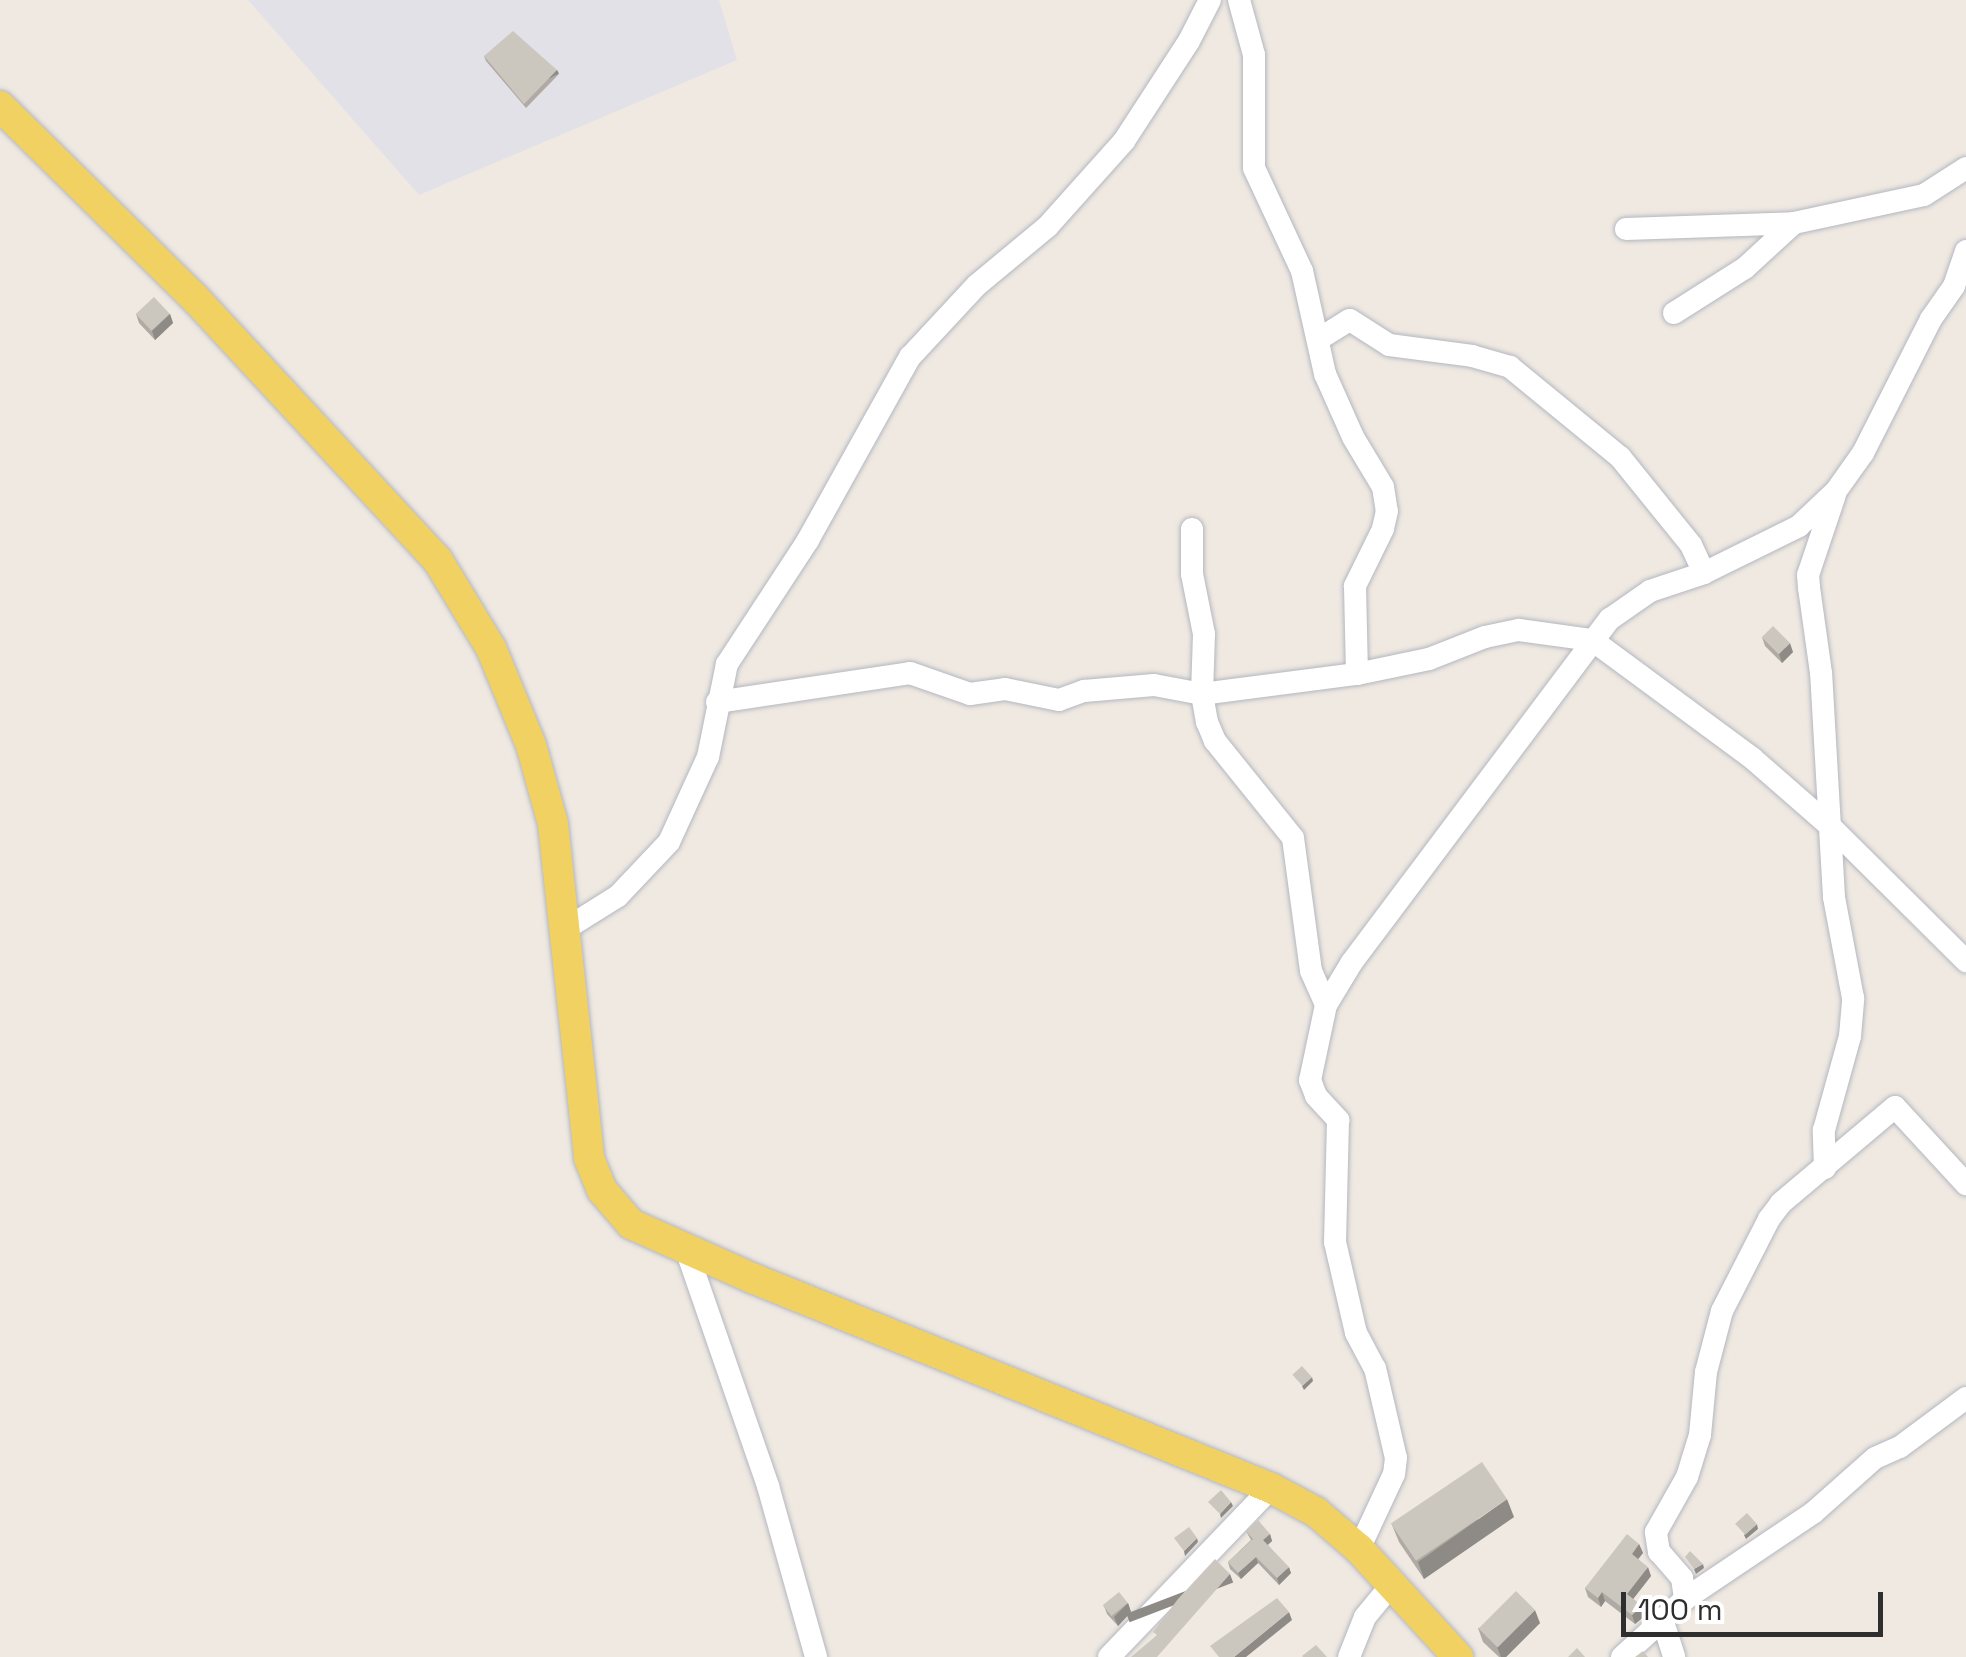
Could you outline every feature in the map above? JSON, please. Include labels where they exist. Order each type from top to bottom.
[{"type":"main road","points":[[0,106],[194,297],[436,559],[491,648],[530,744],[552,824],[567,928],[589,1158],[602,1190],[631,1224],[686,1250],[1270,1488],[1316,1512],[1359,1548],[1458,1657]]},
{"type":"street","points":[[567,928],[618,896],[669,842],[708,757],[717,702],[736,649],[808,540],[910,357],[977,285],[1048,226],[1113,154],[1155,97],[1210,0]]},
{"type":"street","points":[[1239,0],[1254,55],[1254,168],[1302,270],[1325,374],[1353,437],[1383,487],[1387,511],[1355,586],[1358,674]]},
{"type":"street","points":[[1626,229],[1794,222],[1924,196],[1966,168]]},
{"type":"street","points":[[1674,312],[1745,268],[1794,222]]},
{"type":"street","points":[[1359,1548],[1394,1474],[1396,1458],[1375,1368],[1356,1333],[1335,1242],[1338,1120],[1316,1096],[1310,1080],[1326,1005],[1352,962],[1610,620],[1650,591],[1704,572],[1799,526],[1836,492],[1863,453],[1931,319],[1954,286],[1966,252]]},
{"type":"street","points":[[1319,339],[1350,320],[1389,345],[1472,356],[1510,367],[1620,457],[1691,545],[1704,572]]},
{"type":"street","points":[[1825,1168],[1824,1130],[1850,1036],[1854,998],[1834,897],[1822,673],[1808,575],[1836,492]]},
{"type":"street","points":[[1192,529],[1192,574],[1204,634],[1202,694],[1215,741],[1294,838],[1311,971],[1326,1005]]},
{"type":"street","points":[[717,702],[910,673],[970,694],[1005,689],[1059,700],[1084,691],[1154,685],[1202,694],[1358,674],[1428,658],[1485,636],[1518,630],[1592,640],[1730,740],[1830,826],[1966,961]]},
{"type":"street","points":[[1685,1599],[1682,1578],[1659,1552],[1656,1532],[1685,1483],[1700,1434],[1716,1330],[1769,1219],[1781,1203],[1896,1107],[1966,1184]]},
{"type":"street","points":[[686,1250],[768,1486],[816,1657]]},
{"type":"street","points":[[1622,1657],[1685,1599],[1813,1513],[1875,1458],[1900,1447],[1966,1398]]},
{"type":"street","points":[[1109,1657],[1270,1488]]},
{"type":"street","points":[[1349,1657],[1365,1617],[1393,1583]]},
{"type":"street","points":[[1662,1619],[1674,1657]]},
{"type":"shaded area","points":[[248,0],[719,0],[737,60],[419,195]]},
{"type":"building","points":[[513,31],[557,70],[524,104],[484,56]]},
{"type":"building","points":[[154,297],[170,314],[151,331],[136,314]]},
{"type":"building","points":[[1773,626],[1790,643],[1779,654],[1762,637]]},
{"type":"building","points":[[1302,1366],[1312,1377],[1302,1386],[1292,1375]]},
{"type":"building","points":[[1482,1462],[1507,1499],[1416,1561],[1391,1524]]},
{"type":"building","points":[[1221,1490],[1231,1502],[1220,1514],[1208,1502]]},
{"type":"building","points":[[1747,1513],[1757,1524],[1745,1535],[1735,1524]]},
{"type":"building","points":[[1258,1520],[1270,1534],[1263,1540],[1289,1567],[1277,1578],[1256,1557],[1238,1573],[1228,1562],[1253,1539],[1246,1531]]},
{"type":"building","points":[[1189,1527],[1197,1538],[1184,1551],[1174,1538]]},
{"type":"building","points":[[1627,1534],[1639,1544],[1632,1554],[1648,1567],[1627,1594],[1642,1606],[1632,1615],[1602,1592],[1598,1598],[1585,1588]]},
{"type":"building","points":[[1690,1551],[1703,1564],[1694,1569],[1685,1557]]},
{"type":"building","points":[[1215,1559],[1230,1574],[1157,1657],[1131,1657],[1157,1635],[1153,1632],[1178,1599]]},
{"type":"building","points":[[1516,1591],[1535,1610],[1498,1648],[1479,1628]]},
{"type":"building","points":[[1119,1592],[1128,1603],[1111,1616],[1103,1605]]},
{"type":"building","points":[[1277,1598],[1289,1612],[1234,1657],[1219,1657],[1210,1646]]},
{"type":"building","points":[[1316,1645],[1327,1657],[1302,1656]]},
{"type":"building","points":[[1577,1648],[1585,1657],[1568,1657]]}]
